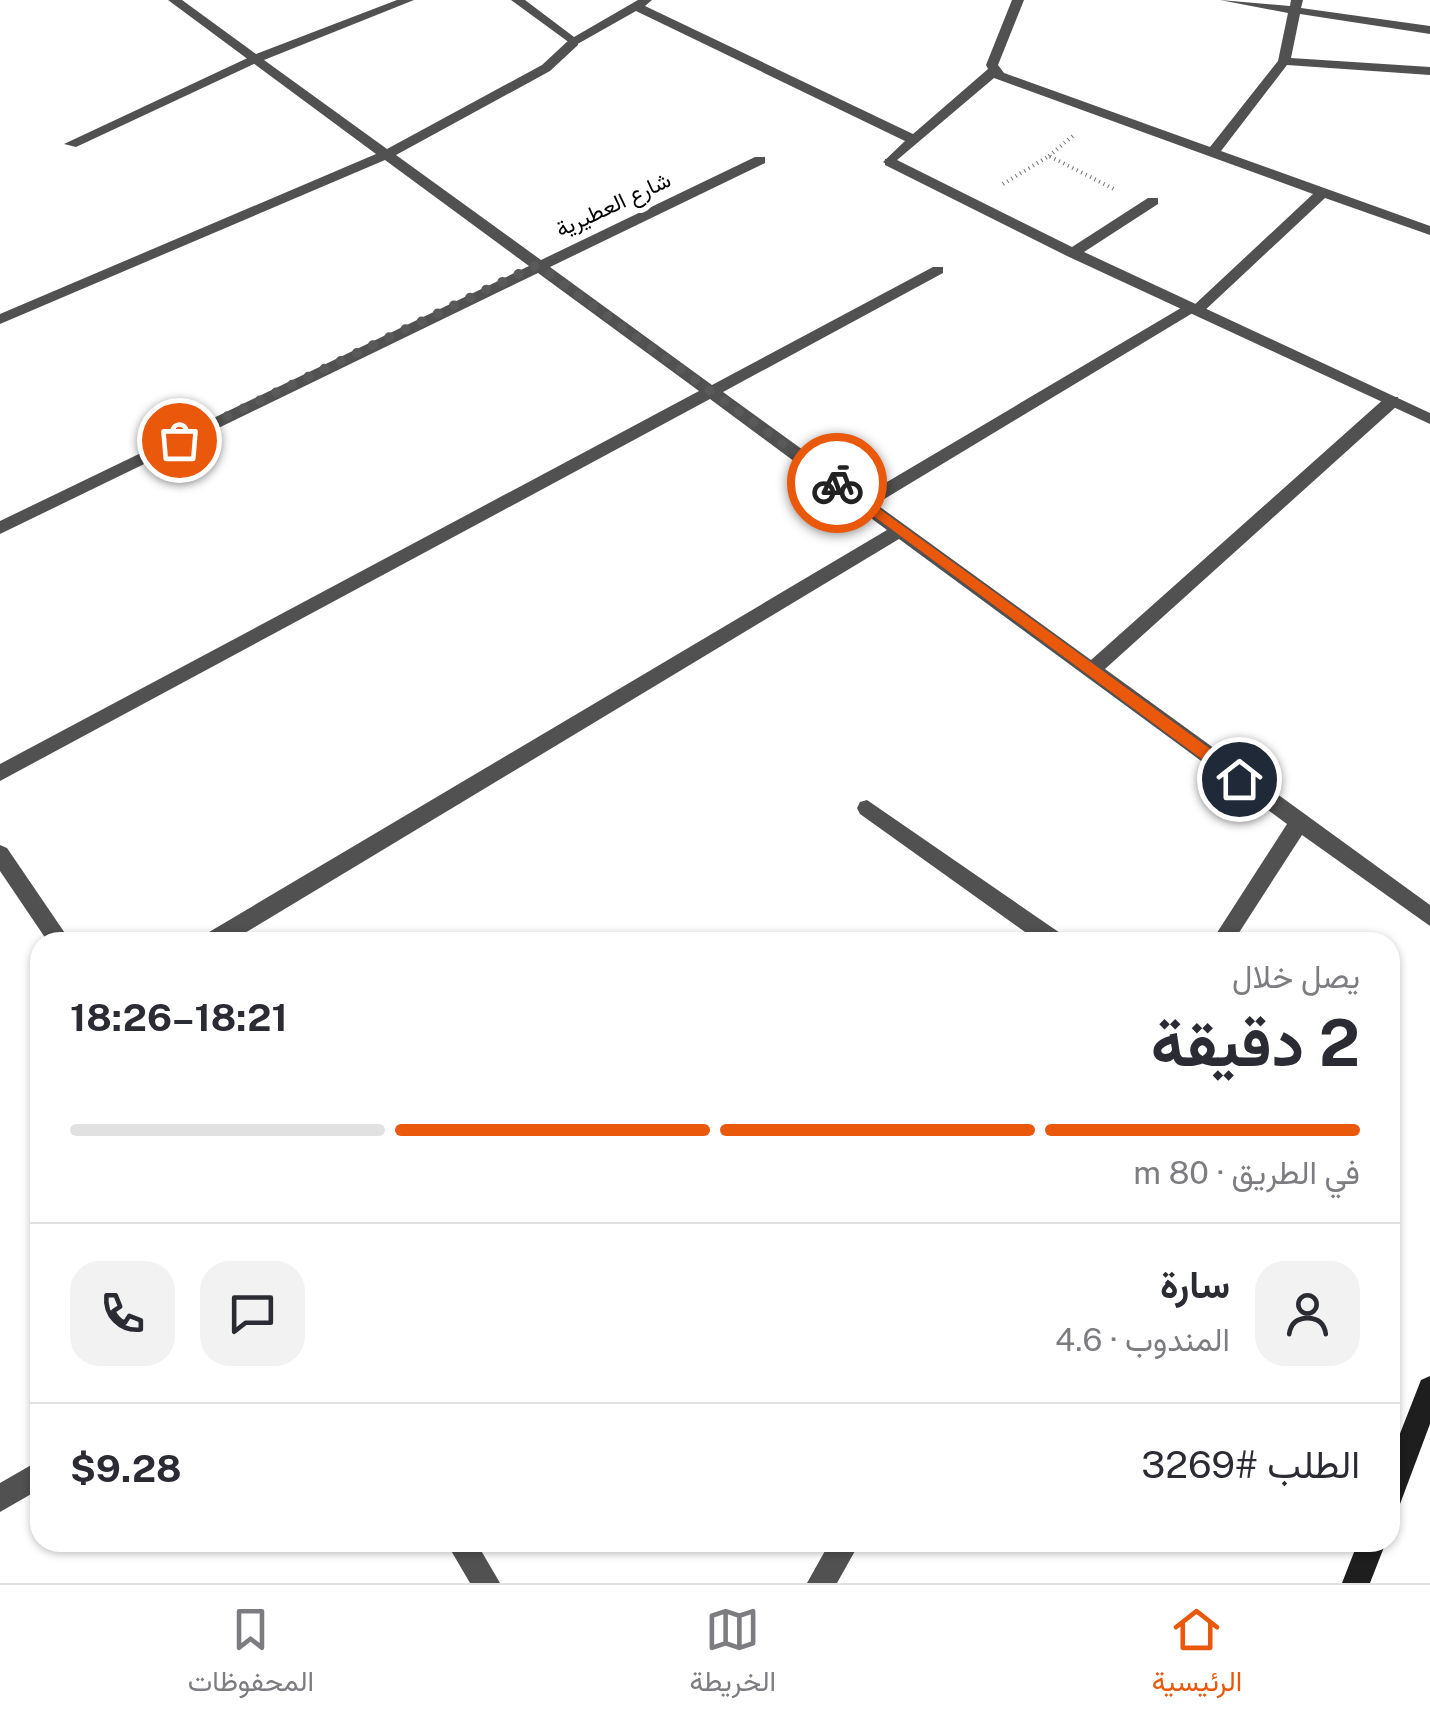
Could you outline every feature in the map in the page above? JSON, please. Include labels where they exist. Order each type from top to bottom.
[{"type":"main road","points":[[1400,1468],[1430,1389]]},
{"type":"main road","points":[[1356,1583],[1368,1552]]},
{"type":"street","points":[[174,0],[1430,917]]},
{"type":"street","points":[[71,144],[254,58],[408,0]]},
{"type":"street","points":[[518,0],[574,42]]},
{"type":"street","points":[[1018,0],[992,64],[999,76],[1430,230]]},
{"type":"street","points":[[1226,0],[1296,5],[1430,30]]},
{"type":"street","points":[[0,319],[386,155],[546,68],[574,42],[641,3],[914,140]]},
{"type":"street","points":[[1212,154],[1284,61],[1296,5]]},
{"type":"street","points":[[1284,61],[1430,71]]},
{"type":"street","points":[[995,70],[890,162],[1072,252],[1430,418]]},
{"type":"street","name":"شارع العطيرية","points":[[0,528],[760,160]]},
{"type":"street","points":[[866,503],[1194,309],[1323,192]]},
{"type":"street","points":[[1072,252],[1150,203]]},
{"type":"street","points":[[0,773],[938,270]]},
{"type":"street","points":[[1093,669],[1392,401]]},
{"type":"street","points":[[229,932],[899,531]]},
{"type":"street","points":[[867,808],[1041,932]]},
{"type":"street","points":[[1228,932],[1298,823]]},
{"type":"street","points":[[0,854],[53,932]]},
{"type":"street","points":[[0,1498],[30,1480]]},
{"type":"street","points":[[466,1552],[486,1583]]},
{"type":"street","points":[[820,1583],[840,1552]]},
{"type":"path","points":[[971,204],[1049,156],[1150,203]]},
{"type":"way so far","points":[[179,440],[537,265],[837,483]]},
{"type":"route","points":[[837,483],[1239,779]]}]
